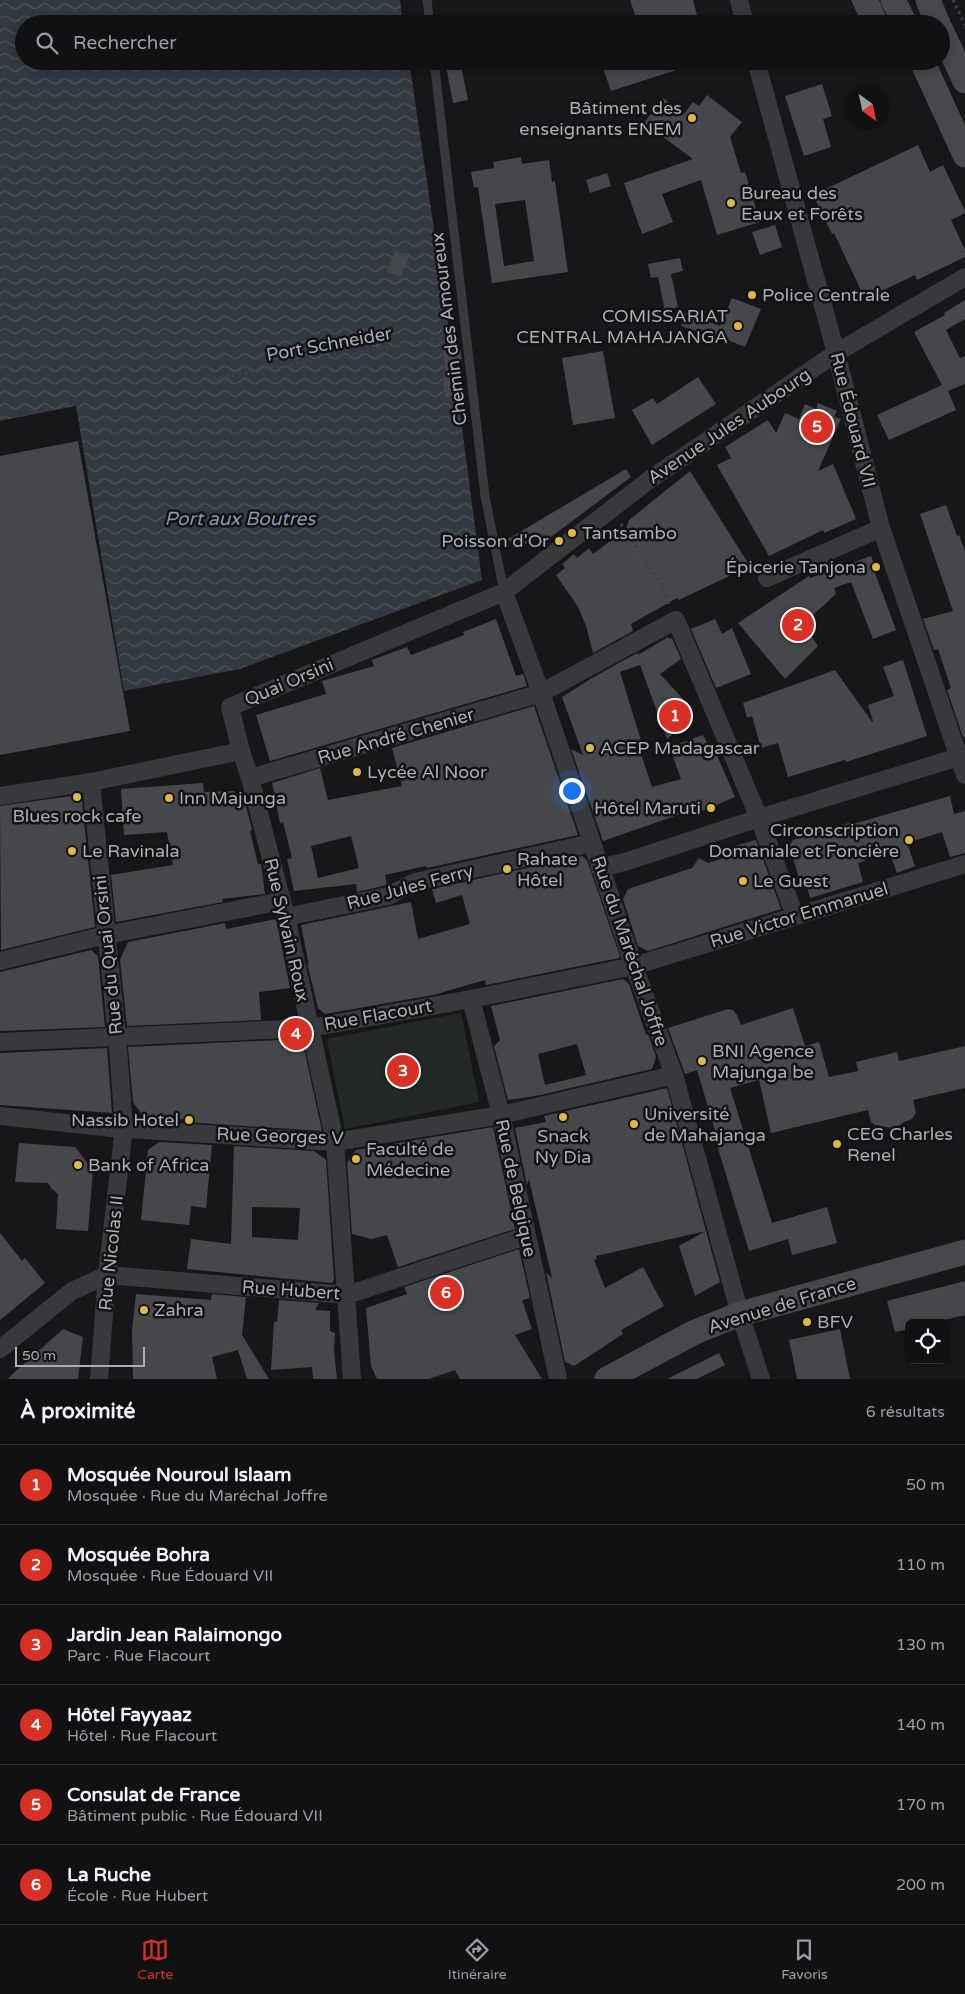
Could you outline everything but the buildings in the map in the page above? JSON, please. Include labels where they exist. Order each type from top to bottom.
[{"type":"main road","points":[[894,0],[901,15]]},
{"type":"main road","points":[[928,0],[934,15]]},
{"type":"main road","points":[[950,50],[965,82]]},
{"type":"main road","points":[[926,70],[965,155]]},
{"type":"main road","name":"Avenue de France","points":[[607,1379],[695,1332],[740,1314],[964,1254]]},
{"type":"street","points":[[739,0],[743,15]]},
{"type":"street","name":"Rue Édouard VII","points":[[758,70],[836,353],[881,528],[962,756],[965,775]]},
{"type":"street","name":"Avenue Jules Aubourg","points":[[504,592],[649,480],[836,353],[965,277]]},
{"type":"street","points":[[767,578],[881,528]]},
{"type":"street","name":"Rue du Maréchal Joffre","points":[[504,592],[541,693],[634,966],[674,1075],[740,1314],[761,1379]]},
{"type":"street","name":"Quai Orsini","points":[[241,751],[230,706],[504,592]]},
{"type":"street","points":[[676,620],[759,818],[795,916]]},
{"type":"street","name":"Rue André Chenier","points":[[250,778],[541,693],[676,620]]},
{"type":"street","points":[[0,796],[91,782],[241,751]]},
{"type":"street","name":"Rue Sylvain Roux","points":[[241,751],[250,778],[284,909],[335,1142],[352,1379]]},
{"type":"street","points":[[600,868],[628,861],[759,818],[962,756]]},
{"type":"street","name":"Rue du Quai Orsini","points":[[91,782],[117,1036],[124,1128]]},
{"type":"street","name":"Rue Jules Ferry","points":[[0,961],[106,935],[388,896],[415,882],[592,843]]},
{"type":"street","name":"Rue Victor Emmanuel","points":[[634,966],[965,864]]},
{"type":"street","name":"Rue Flacourt","points":[[0,1042],[310,1028],[471,999],[634,966]]},
{"type":"street","name":"Rue de Belgique","points":[[471,999],[500,1115],[558,1379]]},
{"type":"street","name":"Rue Georges V","points":[[0,1116],[101,1128],[335,1142],[500,1115],[674,1075]]},
{"type":"street","name":"Rue Nicolas II","points":[[99,1379],[107,1275],[124,1128]]},
{"type":"street","name":"Rue Hubert","points":[[107,1275],[347,1295],[526,1236]]},
{"type":"street","points":[[0,1349],[72,1290],[107,1275]]},
{"type":"lane","points":[[427,0],[429,15]]},
{"type":"lane","name":"Chemin des Amoureux","points":[[435,70],[485,496],[504,592]]},
{"type":"path","points":[[953,0],[965,25]]},
{"type":"path","name":"Port Schneider","points":[[213,379],[450,336]]},
{"type":"path","points":[[611,508],[662,585],[676,620]]},
{"type":"shaded area","points":[[461,1013],[479,1102],[345,1129],[327,1039]]},
{"type":"water","name":"Port aux Boutres","points":[[0,0],[400,0],[402,15],[15,15],[15,70],[410,70],[450,336],[482,580],[240,669],[124,691],[76,406],[0,421]]},
{"type":"place","name":"Bâtiment des enseignants ENEM","points":[[692,118]]},
{"type":"place","name":"Bureau des Eaux et Forêts","points":[[731,203]]},
{"type":"place","name":"Police Centrale","points":[[752,295]]},
{"type":"place","name":"COMISSARIAT CENTRAL MAHAJANGA","points":[[738,326]]},
{"type":"place","name":"Consulat de France","points":[[817,427]]},
{"type":"place","name":"Tantsambo","points":[[572,533]]},
{"type":"place","name":"Poisson d'Or","points":[[559,541]]},
{"type":"place","name":"Épicerie Tanjona","points":[[876,567]]},
{"type":"place","name":"Mosquée Bohra","points":[[798,625]]},
{"type":"place","name":"Mosquée Nouroul Islaam","points":[[675,716]]},
{"type":"place","name":"ACEP Madagascar","points":[[590,748]]},
{"type":"place","name":"Lycée Al Noor","points":[[357,772]]},
{"type":"place","name":"Blues rock cafe","points":[[77,797]]},
{"type":"place","name":"Inn Majunga","points":[[169,798]]},
{"type":"place","name":"Hôtel Maruti","points":[[711,808]]},
{"type":"place","name":"Circonscription Domaniale et Foncière","points":[[909,840]]},
{"type":"place","name":"Le Ravinala","points":[[72,851]]},
{"type":"place","name":"Rahate Hôtel","points":[[507,869]]},
{"type":"place","name":"Le Guest","points":[[743,881]]},
{"type":"place","name":"Hôtel Fayyaaz","points":[[296,1034]]},
{"type":"place","name":"BNI Agence Majunga be","points":[[702,1061]]},
{"type":"place","name":"Jardin Jean Ralaimongo","points":[[403,1071]]},
{"type":"place","name":"Snack Ny Dia","points":[[563,1117]]},
{"type":"place","name":"Nassib Hotel","points":[[189,1120]]},
{"type":"place","name":"Université de Mahajanga","points":[[634,1124]]},
{"type":"place","name":"CEG Charles Renel","points":[[837,1144]]},
{"type":"place","name":"Faculté de Médecine","points":[[356,1159]]},
{"type":"place","name":"Bank of Africa","points":[[78,1165]]},
{"type":"place","name":"La Ruche","points":[[446,1293]]},
{"type":"place","name":"Zahra","points":[[144,1310]]},
{"type":"place","name":"BFV","points":[[807,1322]]}]
